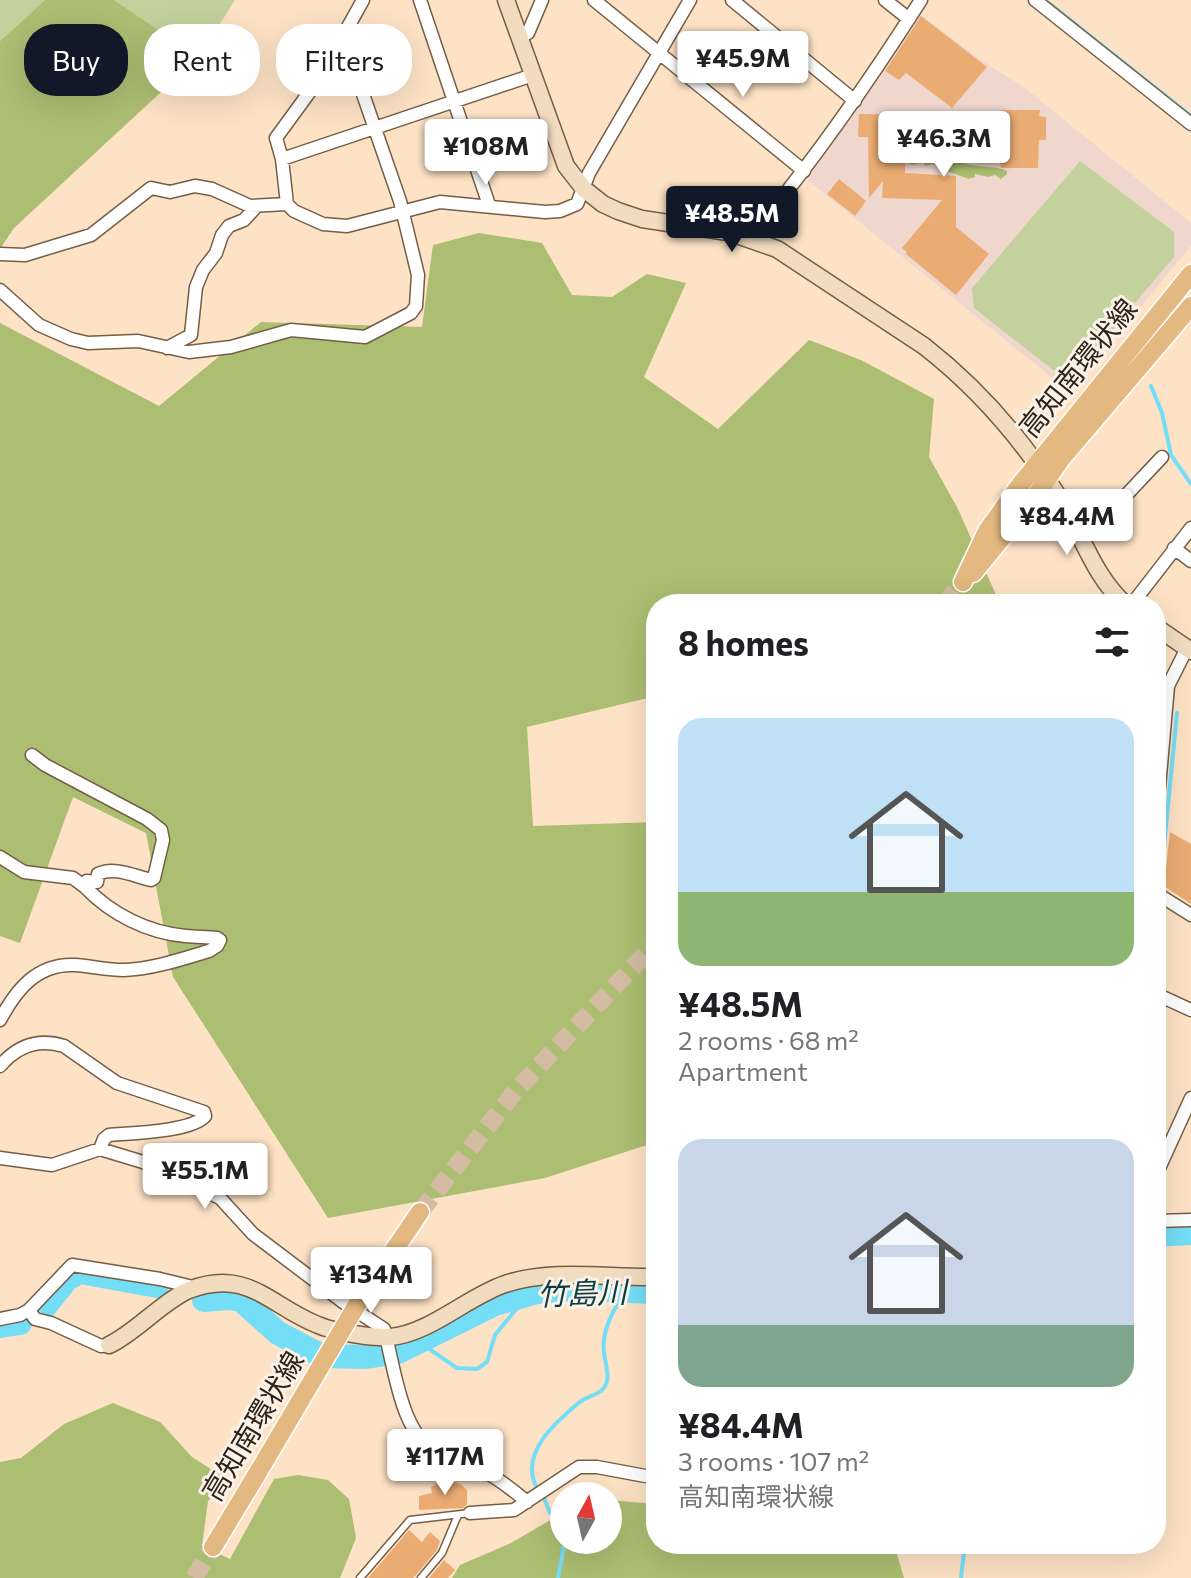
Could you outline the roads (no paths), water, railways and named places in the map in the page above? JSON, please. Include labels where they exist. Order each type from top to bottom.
[{"type":"main road","name":"高知南環状線","points":[[959,587],[978,569],[1041,472],[1191,274]]},
{"type":"main road","name":"高知南環状線","points":[[1041,472],[1061,459],[1191,306]]},
{"type":"main road","name":"高知南環状線","points":[[213,1547],[358,1303],[420,1212]]},
{"type":"street","points":[[350,24],[363,0]]},
{"type":"street","points":[[420,0],[489,205]]},
{"type":"street","points":[[506,0],[566,166],[584,189],[603,204],[642,219],[728,232],[777,249],[933,353],[1019,441],[1064,507],[1101,577],[1116,594]]},
{"type":"street","points":[[519,38],[528,33],[542,0]]},
{"type":"street","points":[[594,0],[804,171]]},
{"type":"street","points":[[307,96],[276,138],[282,159],[287,204],[294,211],[323,224],[347,226],[440,202],[560,211],[577,204],[589,173],[690,0]]},
{"type":"street","points":[[732,0],[855,101]]},
{"type":"street","points":[[885,0],[909,19]]},
{"type":"street","points":[[752,239],[855,101],[921,0]]},
{"type":"street","points":[[1035,0],[1191,124]]},
{"type":"street","points":[[282,159],[533,75]]},
{"type":"street","points":[[0,290],[39,325],[71,339],[88,343],[138,341],[189,352],[231,347],[291,330],[365,337],[411,313],[416,306],[419,282],[402,210],[364,96]]},
{"type":"street","points":[[0,254],[25,255],[91,235],[151,188],[170,192],[191,186],[206,187],[256,207],[287,204]]},
{"type":"street","points":[[204,351],[191,335],[196,287],[216,253],[222,235],[229,226],[244,220],[256,207]]},
{"type":"street","points":[[167,348],[191,335]]},
{"type":"street","points":[[1082,542],[1162,457]]},
{"type":"street","points":[[1140,594],[1191,528]]},
{"type":"street","points":[[1174,548],[1191,561]]},
{"type":"street","points":[[1166,634],[1189,650],[1168,686],[1166,708]]},
{"type":"street","points":[[32,755],[45,765],[147,819],[161,830],[163,840],[154,878],[103,871],[98,874],[97,882],[87,881],[85,887]]},
{"type":"street","points":[[0,857],[24,872],[73,878],[109,907],[148,929],[186,937],[217,938],[219,944],[209,951],[139,969],[56,966],[38,974],[20,988],[0,1020]]},
{"type":"street","points":[[1166,899],[1191,915]]},
{"type":"street","points":[[1166,999],[1191,1010]]},
{"type":"street","points":[[0,1066],[22,1047],[36,1042],[56,1043],[117,1083],[204,1112],[205,1116],[198,1123],[109,1135],[100,1149]]},
{"type":"street","points":[[1166,1153],[1191,1098]]},
{"type":"street","points":[[0,1158],[52,1165],[100,1149],[143,1162],[220,1198],[253,1234],[384,1329],[411,1425],[424,1443],[442,1457],[483,1471],[527,1502]]},
{"type":"street","points":[[1166,1221],[1191,1220]]},
{"type":"street","points":[[0,1319],[29,1310],[72,1265],[197,1288]]},
{"type":"street","points":[[389,1349],[416,1330],[505,1284],[568,1275],[646,1277]]},
{"type":"street","points":[[29,1310],[35,1319],[101,1346],[109,1345],[187,1291],[217,1284],[245,1286],[318,1325],[389,1349]]},
{"type":"street","points":[[464,1514],[508,1512],[579,1467],[597,1467],[646,1476]]},
{"type":"lane","points":[[360,1578],[410,1520],[464,1514]]},
{"type":"lane","points":[[421,1578],[442,1553],[464,1514]]},
{"type":"waterway","points":[[1045,0],[1191,116]]},
{"type":"waterway","points":[[1151,386],[1162,413],[1171,455],[1191,484]]},
{"type":"waterway","points":[[1166,826],[1177,713]]},
{"type":"waterway","name":"竹島川","points":[[1166,1234],[1191,1233]]},
{"type":"waterway","name":"竹島川","points":[[43,1309],[67,1279],[80,1272],[157,1286]]},
{"type":"waterway","name":"竹島川","points":[[204,1300],[241,1300],[278,1333],[322,1356],[366,1357],[398,1352],[495,1304],[537,1292],[574,1289],[646,1292]]},
{"type":"waterway","points":[[537,1488],[532,1475],[532,1462],[543,1439],[571,1409],[606,1385],[605,1336],[613,1311],[628,1291]]},
{"type":"waterway","points":[[419,1342],[457,1368],[477,1369],[487,1362],[495,1335],[525,1298]]},
{"type":"waterway","name":"竹島川","points":[[0,1326],[20,1323]]},
{"type":"waterway","points":[[544,1498],[550,1513]]},
{"type":"waterway","points":[[558,1578],[562,1554]]},
{"type":"waterway","points":[[961,1578],[964,1554]]},
{"type":"tunnel","points":[[420,1212],[517,1089],[646,954]]},
{"type":"tunnel","points":[[194,1578],[213,1547]]}]
